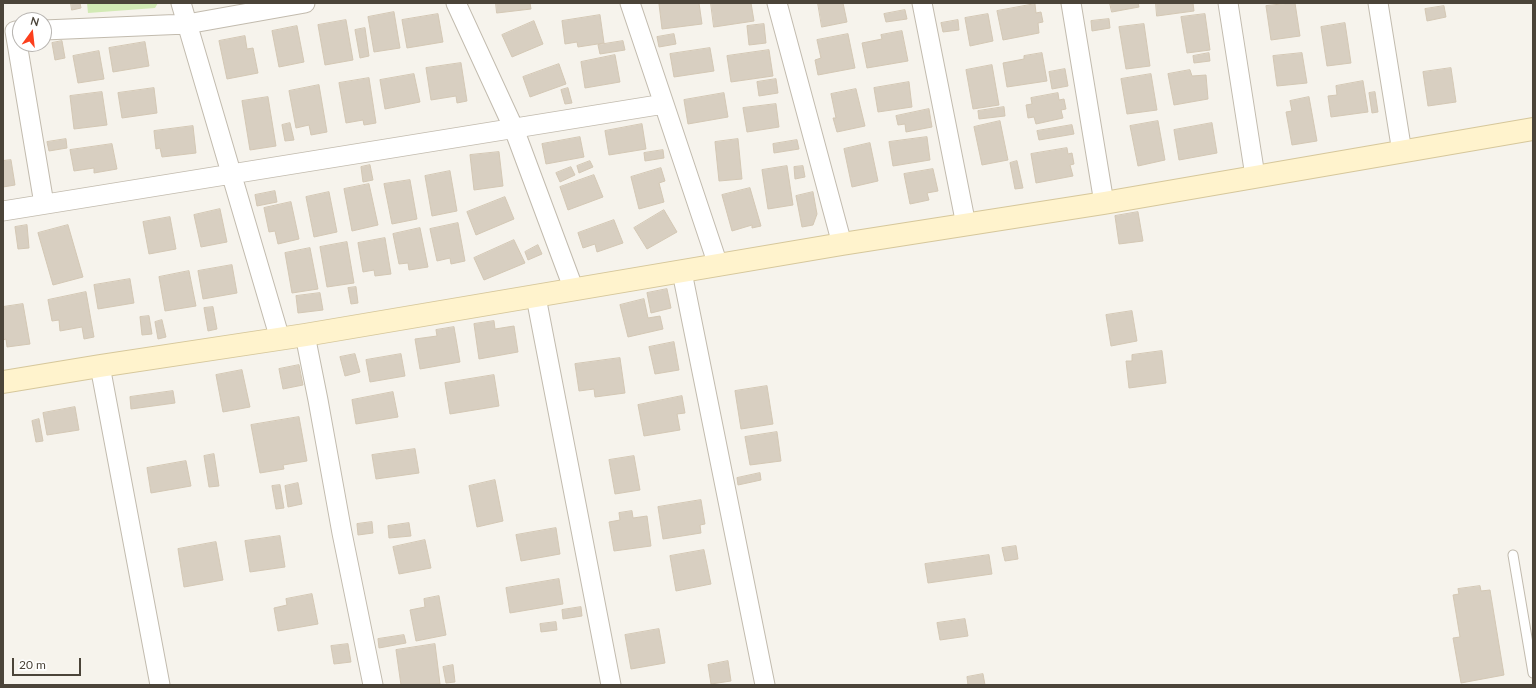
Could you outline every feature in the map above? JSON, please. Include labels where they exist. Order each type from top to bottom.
[{"type":"street","points":[[181,3],[280,339]]},
{"type":"street","points":[[52,30],[187,24],[305,3]]},
{"type":"street","points":[[456,3],[514,129],[574,290]]},
{"type":"street","points":[[630,3],[718,266]]},
{"type":"street","points":[[777,3],[842,244]]},
{"type":"street","points":[[922,3],[966,225]]},
{"type":"street","points":[[1071,3],[1104,203]]},
{"type":"street","points":[[1228,3],[1256,176]]},
{"type":"street","points":[[1378,3],[1402,152]]},
{"type":"street","points":[[17,52],[44,204]]},
{"type":"street","points":[[3,211],[664,104]]},
{"type":"street","points":[[3,382],[536,297],[842,244],[1104,203],[1533,129]]},
{"type":"street","points":[[682,272],[765,685]]},
{"type":"street","points":[[536,297],[611,685]]},
{"type":"street","points":[[305,335],[342,533],[373,685]]},
{"type":"street","points":[[100,366],[160,685]]},
{"type":"lane","points":[[1513,555],[1533,673]]},
{"type":"green space","points":[[87,3],[158,3],[155,8],[88,13]]},
{"type":"building","points":[[71,3],[80,3],[81,8],[72,10]]},
{"type":"building","points":[[496,3],[530,3],[531,9],[497,13]]},
{"type":"building","points":[[699,3],[702,24],[662,29],[659,4]]},
{"type":"building","points":[[711,3],[751,3],[754,21],[714,27]]},
{"type":"building","points":[[818,3],[843,3],[847,22],[822,27]]},
{"type":"building","points":[[1110,3],[1138,3],[1139,7],[1112,12]]},
{"type":"building","points":[[1156,3],[1193,3],[1194,11],[1157,16]]},
{"type":"building","points":[[1295,3],[1300,36],[1271,40],[1266,6]]},
{"type":"building","points":[[1035,4],[1036,13],[1041,12],[1043,22],[1038,23],[1039,33],[1003,40],[997,11]]},
{"type":"building","points":[[1444,6],[1446,17],[1427,21],[1425,9]]},
{"type":"building","points":[[905,10],[907,19],[886,22],[884,14]]},
{"type":"building","points":[[394,12],[400,48],[374,52],[368,17]]},
{"type":"building","points":[[438,14],[443,42],[407,48],[402,20]]},
{"type":"building","points":[[988,14],[993,41],[970,46],[965,18]]},
{"type":"building","points":[[1205,14],[1210,50],[1187,53],[1181,17]]},
{"type":"building","points":[[600,15],[604,43],[578,47],[577,42],[565,44],[562,21]]},
{"type":"building","points":[[1109,19],[1110,28],[1092,31],[1091,21]]},
{"type":"building","points":[[346,20],[353,60],[325,65],[318,25]]},
{"type":"building","points":[[958,20],[959,30],[943,32],[941,23]]},
{"type":"building","points":[[534,21],[543,44],[512,57],[502,35]]},
{"type":"building","points":[[1345,23],[1351,63],[1327,66],[1321,27]]},
{"type":"building","points":[[764,24],[766,43],[749,45],[747,26]]},
{"type":"building","points":[[1144,24],[1150,66],[1126,69],[1119,27]]},
{"type":"building","points":[[297,26],[304,62],[279,67],[272,31]]},
{"type":"building","points":[[365,28],[369,56],[360,58],[355,30]]},
{"type":"building","points":[[902,31],[908,61],[867,68],[862,43],[882,39],[881,35]]},
{"type":"building","points":[[674,34],[676,44],[659,47],[657,37]]},
{"type":"building","points":[[848,34],[855,68],[818,75],[815,60],[821,58],[817,40]]},
{"type":"building","points":[[245,36],[247,49],[253,48],[258,73],[227,79],[219,41]]},
{"type":"building","points":[[62,41],[65,58],[55,60],[52,43]]},
{"type":"building","points":[[623,41],[625,50],[600,54],[598,45]]},
{"type":"building","points":[[145,42],[149,66],[113,72],[109,48]]},
{"type":"building","points":[[710,48],[714,71],[674,77],[670,54]]},
{"type":"building","points":[[769,50],[773,76],[731,82],[727,56]]},
{"type":"building","points":[[99,51],[104,79],[78,83],[73,56]]},
{"type":"building","points":[[1042,53],[1047,81],[1007,87],[1003,63],[1024,59],[1024,56]]},
{"type":"building","points":[[1209,53],[1210,61],[1194,63],[1193,56]]},
{"type":"building","points":[[1302,53],[1307,83],[1277,86],[1273,56]]},
{"type":"building","points":[[615,55],[620,82],[585,88],[581,62]]},
{"type":"building","points":[[461,63],[467,101],[457,103],[456,96],[431,100],[426,68]]},
{"type":"building","points":[[559,64],[566,84],[530,97],[523,77]]},
{"type":"building","points":[[992,65],[999,105],[973,109],[966,70]]},
{"type":"building","points":[[1451,68],[1456,102],[1428,106],[1423,72]]},
{"type":"building","points":[[1065,69],[1068,86],[1052,89],[1049,72]]},
{"type":"building","points":[[1190,70],[1192,76],[1206,75],[1208,99],[1174,105],[1168,74]]},
{"type":"building","points":[[414,74],[420,102],[385,109],[380,80]]},
{"type":"building","points":[[1151,74],[1157,110],[1127,114],[1121,79]]},
{"type":"building","points":[[369,78],[376,123],[364,125],[363,120],[346,123],[339,83]]},
{"type":"building","points":[[776,79],[778,93],[759,96],[757,82]]},
{"type":"building","points":[[1363,81],[1368,112],[1331,117],[1328,96],[1337,95],[1336,86]]},
{"type":"building","points":[[909,82],[912,107],[878,112],[874,88]]},
{"type":"building","points":[[319,85],[327,132],[311,135],[309,125],[296,128],[289,91]]},
{"type":"building","points":[[154,88],[157,113],[122,118],[118,93]]},
{"type":"building","points":[[568,88],[572,103],[565,104],[561,90]]},
{"type":"building","points":[[856,89],[865,126],[837,132],[833,118],[836,118],[831,94]]},
{"type":"building","points":[[102,92],[107,125],[74,129],[70,96]]},
{"type":"building","points":[[1375,92],[1378,112],[1372,113],[1369,93]]},
{"type":"building","points":[[724,93],[728,117],[688,124],[684,100]]},
{"type":"building","points":[[1058,93],[1059,100],[1064,99],[1066,109],[1061,110],[1063,118],[1036,124],[1034,117],[1028,118],[1026,105],[1032,104],[1031,98]]},
{"type":"building","points":[[268,97],[276,146],[250,150],[242,101]]},
{"type":"building","points":[[1309,97],[1317,141],[1292,145],[1286,112],[1292,111],[1290,101]]},
{"type":"building","points":[[776,104],[779,127],[747,132],[743,108]]},
{"type":"building","points":[[1004,107],[1005,116],[979,119],[978,111]]},
{"type":"building","points":[[929,109],[932,127],[906,132],[905,124],[898,125],[896,116]]},
{"type":"building","points":[[1000,121],[1008,160],[982,165],[974,127]]},
{"type":"building","points":[[1158,121],[1165,160],[1138,166],[1130,126]]},
{"type":"building","points":[[290,123],[294,140],[285,141],[282,125]]},
{"type":"building","points":[[1212,123],[1217,153],[1179,160],[1174,130]]},
{"type":"building","points":[[642,124],[646,149],[609,155],[605,131]]},
{"type":"building","points":[[1072,125],[1074,134],[1039,140],[1037,131]]},
{"type":"building","points":[[193,126],[196,153],[162,157],[160,148],[156,149],[154,131]]},
{"type":"building","points":[[580,137],[584,157],[546,164],[542,144]]},
{"type":"building","points":[[927,137],[930,160],[893,166],[889,142]]},
{"type":"building","points":[[66,139],[67,148],[49,151],[47,142]]},
{"type":"building","points":[[738,139],[742,179],[719,181],[715,142]]},
{"type":"building","points":[[797,140],[799,149],[774,153],[773,144]]},
{"type":"building","points":[[870,143],[878,181],[852,187],[844,149]]},
{"type":"building","points":[[112,144],[117,169],[94,173],[94,168],[74,171],[70,150]]},
{"type":"building","points":[[1067,148],[1068,154],[1072,153],[1074,164],[1070,165],[1073,176],[1036,183],[1031,154]]},
{"type":"building","points":[[663,150],[664,158],[645,161],[644,153]]},
{"type":"building","points":[[499,152],[503,186],[474,190],[470,155]]},
{"type":"building","points":[[11,160],[15,185],[3,187],[3,161]]},
{"type":"building","points":[[590,161],[593,167],[579,173],[577,166]]},
{"type":"building","points":[[1017,161],[1023,188],[1015,189],[1010,163]]},
{"type":"building","points":[[370,165],[373,180],[363,182],[361,167]]},
{"type":"building","points":[[787,166],[793,205],[768,209],[762,170]]},
{"type":"building","points":[[803,166],[805,177],[795,179],[794,167]]},
{"type":"building","points":[[571,167],[575,175],[560,182],[556,173]]},
{"type":"building","points":[[661,168],[665,181],[659,183],[664,202],[639,209],[631,177]]},
{"type":"building","points":[[933,169],[938,191],[927,193],[929,200],[910,204],[904,174]]},
{"type":"building","points":[[450,171],[457,211],[432,216],[425,176]]},
{"type":"building","points":[[594,175],[603,197],[568,210],[560,187]]},
{"type":"building","points":[[410,180],[417,219],[392,224],[384,184]]},
{"type":"building","points":[[369,184],[378,225],[352,231],[344,189]]},
{"type":"building","points":[[750,188],[761,226],[752,228],[752,225],[732,231],[722,195]]},
{"type":"building","points":[[275,191],[277,202],[257,206],[255,195]]},
{"type":"building","points":[[329,192],[337,232],[314,237],[306,197]]},
{"type":"building","points":[[813,192],[817,214],[813,225],[802,227],[796,196]]},
{"type":"building","points":[[505,197],[514,219],[476,235],[467,212]]},
{"type":"building","points":[[291,202],[299,239],[278,244],[275,231],[269,232],[264,208]]},
{"type":"building","points":[[220,209],[227,242],[201,247],[194,215]]},
{"type":"building","points":[[664,210],[677,232],[647,249],[634,228]]},
{"type":"building","points":[[1138,212],[1143,241],[1119,244],[1115,216]]},
{"type":"building","points":[[170,217],[176,249],[149,254],[143,222]]},
{"type":"building","points":[[614,220],[623,243],[597,252],[595,244],[583,248],[578,233]]},
{"type":"building","points":[[458,223],[465,261],[451,264],[450,258],[437,261],[430,229]]},
{"type":"building","points":[[27,225],[29,248],[18,249],[15,227]]},
{"type":"building","points":[[68,225],[83,277],[53,285],[38,233]]},
{"type":"building","points":[[420,228],[428,267],[409,270],[408,263],[399,264],[393,234]]},
{"type":"building","points":[[385,238],[391,274],[375,276],[374,270],[363,272],[358,243]]},
{"type":"building","points":[[514,240],[525,263],[484,280],[474,258]]},
{"type":"building","points":[[347,242],[354,283],[327,287],[320,247]]},
{"type":"building","points":[[538,245],[542,254],[528,260],[525,252]]},
{"type":"building","points":[[310,248],[318,289],[292,293],[285,253]]},
{"type":"building","points":[[232,265],[237,293],[203,299],[198,271]]},
{"type":"building","points":[[189,271],[196,306],[165,311],[159,277]]},
{"type":"building","points":[[130,279],[134,303],[98,309],[94,285]]},
{"type":"building","points":[[356,287],[358,303],[351,304],[348,288]]},
{"type":"building","points":[[667,289],[671,308],[651,313],[647,293]]},
{"type":"building","points":[[86,292],[94,337],[84,339],[82,327],[60,331],[59,320],[52,321],[48,300]]},
{"type":"building","points":[[320,293],[323,310],[298,313],[296,296]]},
{"type":"building","points":[[644,299],[648,318],[660,316],[663,329],[628,337],[620,305]]},
{"type":"building","points":[[23,304],[30,344],[7,347],[6,339],[3,340],[3,307]]},
{"type":"building","points":[[213,307],[217,329],[208,331],[204,308]]},
{"type":"building","points":[[1132,311],[1137,341],[1111,346],[1106,315]]},
{"type":"building","points":[[149,316],[152,334],[142,335],[140,317]]},
{"type":"building","points":[[162,320],[166,337],[158,339],[155,322]]},
{"type":"building","points":[[494,321],[495,329],[514,326],[518,352],[479,359],[474,324]]},
{"type":"building","points":[[454,327],[460,362],[420,369],[415,339],[437,336],[436,330]]},
{"type":"building","points":[[674,342],[679,370],[655,374],[649,347]]},
{"type":"building","points":[[1162,351],[1166,383],[1129,388],[1126,361],[1132,361],[1132,355]]},
{"type":"building","points":[[355,354],[360,372],[345,376],[340,357]]},
{"type":"building","points":[[401,354],[405,376],[370,382],[366,360]]},
{"type":"building","points":[[620,358],[625,393],[595,397],[594,389],[579,391],[575,364]]},
{"type":"building","points":[[299,365],[303,385],[283,389],[279,369]]},
{"type":"building","points":[[242,370],[250,407],[223,412],[216,375]]},
{"type":"building","points":[[494,375],[499,406],[450,414],[445,383]]},
{"type":"building","points":[[767,386],[773,424],[741,429],[735,391]]},
{"type":"building","points":[[173,391],[175,403],[131,409],[130,397]]},
{"type":"building","points":[[393,392],[398,417],[356,424],[352,400]]},
{"type":"building","points":[[682,396],[685,413],[677,414],[680,430],[644,436],[638,405]]},
{"type":"building","points":[[75,407],[79,430],[47,435],[43,413]]},
{"type":"building","points":[[299,417],[307,461],[283,465],[284,469],[260,473],[251,425]]},
{"type":"building","points":[[39,419],[43,441],[36,442],[32,421]]},
{"type":"building","points":[[777,432],[781,461],[750,465],[745,437]]},
{"type":"building","points":[[415,449],[419,473],[376,479],[372,455]]},
{"type":"building","points":[[214,454],[219,486],[209,487],[204,456]]},
{"type":"building","points":[[634,456],[640,490],[615,494],[609,460]]},
{"type":"building","points":[[186,461],[191,486],[151,493],[147,468]]},
{"type":"building","points":[[760,473],[761,480],[738,485],[737,478]]},
{"type":"building","points":[[495,480],[503,521],[477,527],[469,486]]},
{"type":"building","points":[[298,483],[302,504],[288,507],[285,486]]},
{"type":"building","points":[[280,485],[284,508],[276,509],[272,486]]},
{"type":"building","points":[[701,500],[705,524],[700,525],[701,533],[663,539],[658,507]]},
{"type":"building","points":[[632,511],[633,518],[647,516],[651,546],[614,551],[609,522],[620,520],[619,513]]},
{"type":"building","points":[[372,522],[373,533],[358,535],[357,524]]},
{"type":"building","points":[[409,523],[411,536],[389,538],[388,526]]},
{"type":"building","points":[[556,528],[560,554],[521,561],[516,535]]},
{"type":"building","points":[[280,536],[285,567],[250,572],[245,541]]},
{"type":"building","points":[[425,540],[431,568],[399,574],[393,547]]},
{"type":"building","points":[[216,542],[223,580],[184,587],[178,549]]},
{"type":"building","points":[[1016,546],[1018,559],[1005,561],[1002,548]]},
{"type":"building","points":[[704,550],[711,584],[676,591],[670,556]]},
{"type":"building","points":[[989,555],[992,574],[928,583],[925,564]]},
{"type":"building","points":[[559,579],[563,604],[510,613],[506,588]]},
{"type":"building","points":[[1480,586],[1481,591],[1490,590],[1504,675],[1461,683],[1453,638],[1460,637],[1453,595],[1459,594],[1458,589]]},
{"type":"building","points":[[312,594],[318,624],[278,631],[274,608],[287,605],[286,599]]},
{"type":"building","points":[[439,596],[446,635],[416,641],[410,610],[425,607],[424,599]]},
{"type":"building","points":[[581,607],[582,616],[563,619],[562,610]]},
{"type":"building","points":[[965,619],[968,636],[940,640],[937,623]]},
{"type":"building","points":[[556,622],[557,630],[541,632],[540,624]]},
{"type":"building","points":[[659,629],[665,663],[631,669],[625,635]]},
{"type":"building","points":[[404,635],[406,643],[379,648],[378,639]]},
{"type":"building","points":[[348,644],[351,662],[334,664],[331,646]]},
{"type":"building","points":[[435,644],[440,684],[401,685],[396,650]]},
{"type":"building","points":[[728,661],[731,681],[711,684],[708,665]]},
{"type":"building","points":[[453,665],[455,682],[446,683],[443,667]]},
{"type":"building","points":[[983,674],[985,685],[968,685],[967,677]]}]
